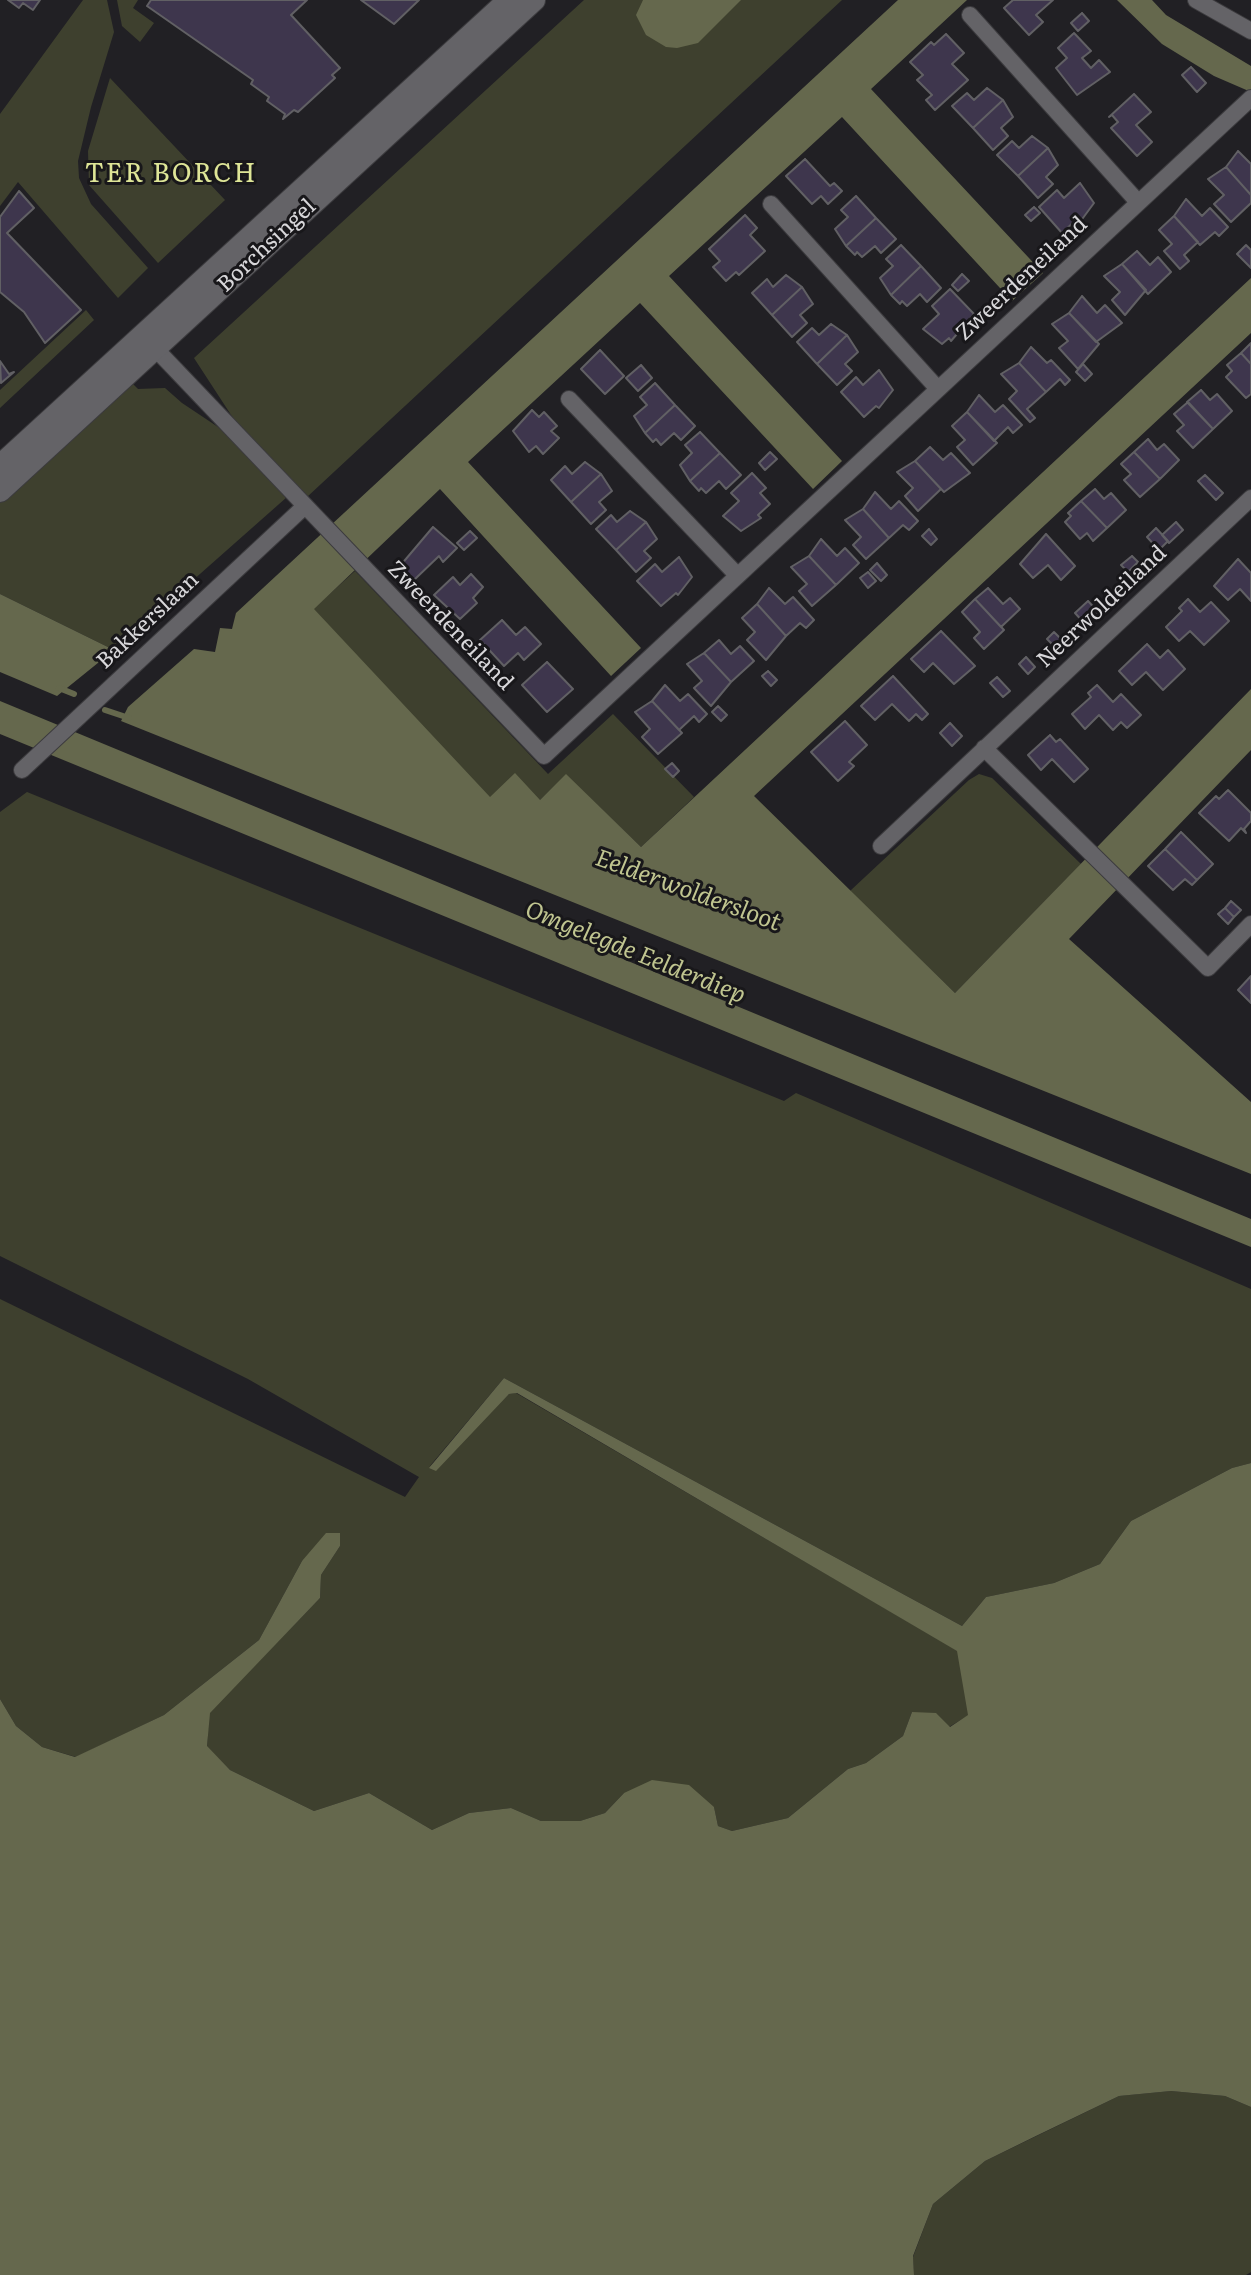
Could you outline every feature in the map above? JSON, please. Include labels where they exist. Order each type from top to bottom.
[{"type":"main road","name":"Borchsingel","points":[[0,491],[509,0]]},
{"type":"main road","name":"Borchsingel","points":[[0,466],[150,343],[534,0]]},
{"type":"street","points":[[1196,0],[1251,31]]},
{"type":"street","points":[[970,15],[1137,201]]},
{"type":"street","name":"Zweerdeneiland","points":[[150,343],[544,756],[1251,98]]},
{"type":"street","points":[[771,204],[938,389]]},
{"type":"street","points":[[569,399],[737,575]]},
{"type":"street","name":"Neerwoldeiland","points":[[881,846],[1251,498]]},
{"type":"street","name":"Bakkerslaan","points":[[22,770],[305,506]]},
{"type":"street","points":[[984,748],[1208,968],[1251,924]]},
{"type":"shaded area","points":[[83,0],[107,0],[114,32],[78,161],[79,178],[91,204],[148,268],[118,298],[18,182],[0,206],[0,114]]},
{"type":"shaded area","points":[[117,0],[138,0],[133,8],[154,23],[140,42],[122,26]]},
{"type":"shaded area","points":[[584,0],[842,0],[307,497],[235,421],[194,358]]},
{"type":"shaded area","points":[[110,78],[225,200],[158,263],[89,185],[88,151]]},
{"type":"shaded area","points":[[86,310],[94,320],[0,408],[0,390]]},
{"type":"shaded area","points":[[130,381],[138,389],[165,388],[224,431],[287,497],[114,650],[0,594],[0,498]]},
{"type":"shaded area","points":[[355,571],[548,774],[613,714],[694,797],[641,847],[566,775],[540,800],[490,798],[313,609]]},
{"type":"shaded area","points":[[979,774],[992,778],[1081,864],[955,993],[850,891]]},
{"type":"shaded area","points":[[27,792],[784,1101],[796,1093],[1251,1289],[1251,1463],[1232,1468],[1131,1521],[1100,1564],[1054,1583],[986,1597],[962,1626],[504,1378],[429,1467],[509,1394],[516,1393],[958,1651],[969,1715],[949,1727],[912,1712],[903,1736],[866,1763],[848,1769],[788,1818],[732,1831],[718,1826],[714,1807],[624,1793],[605,1813],[580,1821],[541,1821],[511,1808],[469,1813],[432,1830],[369,1793],[314,1811],[230,1770],[207,1747],[209,1713],[320,1598],[321,1575],[340,1546],[302,1561],[259,1640],[164,1715],[76,1757],[42,1747],[16,1726],[0,1699],[0,1299],[405,1497],[419,1477],[248,1379],[0,1256],[0,812]]},
{"type":"shaded area","points":[[1171,2091],[1225,2096],[1251,2107],[1251,2272],[1246,2275],[914,2275],[913,2257],[933,2204],[985,2161],[1119,2096]]},
{"type":"water","points":[[643,0],[741,0],[698,43],[677,48],[666,47],[646,35],[636,15]]},
{"type":"water","points":[[898,0],[967,0],[871,89],[1043,273],[1012,301],[842,117],[669,276],[842,461],[813,489],[640,303],[468,462],[641,648],[611,676],[440,489],[314,609],[490,797],[515,773],[540,800],[566,774],[641,847],[1251,278],[1251,333],[754,796],[955,993],[1251,689],[1251,750],[1069,939],[1251,1102],[1251,1174],[121,721],[128,707],[194,649],[215,652],[220,628],[232,629],[236,613]]},
{"type":"water","points":[[1117,0],[1152,0],[1166,15],[1251,66],[1251,92],[1214,76],[1162,44]]},
{"type":"water","points":[[0,594],[114,650],[57,696],[0,672]]},
{"type":"water","points":[[0,701],[1251,1219],[1251,1247],[0,734]]},
{"type":"water","points":[[504,1378],[962,1626],[986,1597],[1054,1583],[1100,1564],[1131,1521],[1232,1468],[1251,1463],[1251,2107],[1225,2096],[1171,2091],[1119,2096],[985,2161],[933,2204],[913,2256],[914,2275],[0,2275],[0,1699],[16,1726],[42,1747],[75,1757],[164,1715],[259,1640],[302,1561],[326,1533],[340,1533],[340,1546],[321,1575],[320,1598],[210,1713],[207,1746],[230,1770],[314,1811],[369,1793],[432,1830],[469,1813],[511,1808],[541,1821],[580,1821],[605,1813],[624,1793],[652,1780],[689,1785],[714,1807],[718,1826],[732,1831],[788,1818],[848,1769],[866,1763],[903,1736],[912,1712],[936,1713],[950,1727],[968,1715],[957,1651],[517,1393],[509,1394],[436,1471],[429,1468]]},
{"type":"building","points":[[8,0],[40,0],[33,10],[23,3],[19,8]]},
{"type":"building","points":[[151,0],[307,0],[291,15],[340,68],[332,75],[335,78],[298,112],[294,110],[283,119],[285,114],[251,84],[253,80],[147,6]]},
{"type":"building","points":[[361,0],[419,0],[394,24]]},
{"type":"building","points":[[1013,0],[1053,0],[1036,15],[1043,22],[1029,35],[1004,8]]},
{"type":"building","points":[[1082,13],[1089,21],[1078,31],[1071,23]]},
{"type":"building","points":[[1074,33],[1091,51],[1082,58],[1091,68],[1099,60],[1110,72],[1077,95],[1056,68],[1067,58],[1058,48]]},
{"type":"building","points":[[946,34],[964,53],[952,64],[968,80],[935,110],[926,100],[932,95],[917,80],[923,75],[910,62],[931,42],[934,45]]},
{"type":"building","points":[[1191,67],[1206,83],[1197,92],[1182,75]]},
{"type":"building","points":[[987,88],[1003,100],[973,128],[952,106],[967,93],[974,100]]},
{"type":"building","points":[[1134,94],[1151,112],[1136,125],[1152,142],[1137,156],[1111,128],[1118,122],[1112,115],[1109,117]]},
{"type":"building","points":[[1003,100],[1013,117],[1001,128],[1008,136],[993,150],[973,128]]},
{"type":"building","points":[[1032,136],[1048,148],[1018,176],[997,155],[1012,141],[1019,148]]},
{"type":"building","points":[[1048,148],[1058,165],[1046,177],[1053,184],[1038,198],[1018,176]]},
{"type":"building","points":[[1238,151],[1251,164],[1251,195],[1226,167]]},
{"type":"building","points":[[805,159],[830,186],[834,183],[842,191],[828,204],[821,196],[812,204],[786,176]]},
{"type":"building","points":[[1226,167],[1251,195],[1251,203],[1231,222],[1214,204],[1224,195],[1208,179]]},
{"type":"building","points":[[1080,183],[1094,203],[1080,222],[1077,219],[1062,233],[1039,207],[1057,190],[1064,198]]},
{"type":"building","points":[[19,191],[34,208],[7,233],[81,310],[45,343],[24,312],[0,292],[0,217]]},
{"type":"building","points":[[856,196],[876,218],[846,246],[835,229],[848,217],[841,210]]},
{"type":"building","points":[[1186,199],[1202,216],[1210,208],[1228,227],[1219,236],[1215,232],[1200,245],[1174,216]]},
{"type":"building","points":[[1034,207],[1040,213],[1031,221],[1025,215]]},
{"type":"building","points":[[745,215],[757,228],[750,235],[765,251],[739,275],[736,272],[726,281],[713,267],[720,261],[709,249]]},
{"type":"building","points":[[1174,216],[1198,242],[1184,255],[1189,261],[1180,269],[1164,251],[1172,244],[1159,230]]},
{"type":"building","points":[[876,218],[896,239],[881,253],[875,246],[862,257],[857,252],[855,255],[846,246]]},
{"type":"building","points":[[901,245],[921,266],[891,295],[880,278],[893,266],[886,259]]},
{"type":"building","points":[[1246,245],[1251,250],[1251,268],[1237,254]]},
{"type":"building","points":[[1137,251],[1150,265],[1158,257],[1171,272],[1148,294],[1122,264]]},
{"type":"building","points":[[1122,264],[1146,290],[1125,315],[1112,300],[1120,292],[1104,276]]},
{"type":"building","points":[[921,266],[941,288],[927,302],[920,294],[907,306],[902,301],[900,304],[891,295]]},
{"type":"building","points":[[962,274],[969,281],[958,291],[952,285]]},
{"type":"building","points":[[786,275],[802,287],[772,315],[752,293],[767,279],[773,287]]},
{"type":"building","points":[[802,287],[813,304],[800,315],[807,323],[792,337],[772,315]]},
{"type":"building","points":[[950,289],[974,314],[951,341],[949,338],[942,344],[923,329],[939,314],[932,306]]},
{"type":"building","points":[[1082,296],[1097,313],[1105,305],[1122,323],[1096,342],[1069,313]]},
{"type":"building","points":[[1069,313],[1099,344],[1078,369],[1059,348],[1068,341],[1052,324]]},
{"type":"building","points":[[831,324],[847,335],[817,364],[797,342],[812,328],[819,335]]},
{"type":"building","points":[[847,335],[858,352],[845,364],[852,371],[837,385],[817,364]]},
{"type":"building","points":[[1251,343],[1251,364],[1241,353]]},
{"type":"building","points":[[1031,347],[1047,363],[1051,360],[1070,380],[1065,385],[1060,379],[1046,392],[1019,363]]},
{"type":"building","points":[[600,350],[624,376],[605,394],[581,369]]},
{"type":"building","points":[[1241,353],[1251,364],[1251,394],[1246,398],[1226,377],[1232,371],[1227,365]]},
{"type":"building","points":[[0,361],[9,374],[14,372],[1,383]]},
{"type":"building","points":[[1019,363],[1046,392],[1027,409],[1035,418],[1030,422],[1009,399],[1017,391],[1001,374]]},
{"type":"building","points":[[1083,364],[1092,374],[1085,381],[1076,372]]},
{"type":"building","points":[[641,365],[652,378],[638,391],[626,378]]},
{"type":"building","points":[[879,370],[893,390],[879,408],[876,406],[864,417],[841,392],[856,377],[863,385]]},
{"type":"building","points":[[655,383],[675,405],[645,433],[634,416],[647,405],[640,397]]},
{"type":"building","points":[[1201,390],[1210,400],[1217,394],[1232,411],[1213,429],[1187,402]]},
{"type":"building","points":[[979,395],[995,412],[1003,405],[1022,425],[1013,433],[1008,427],[994,441],[967,412]]},
{"type":"building","points":[[1188,402],[1213,429],[1193,448],[1177,431],[1184,425],[1174,414]]},
{"type":"building","points":[[675,405],[695,426],[681,440],[674,433],[661,445],[656,439],[653,442],[645,433]]},
{"type":"building","points":[[532,410],[539,417],[544,412],[557,426],[551,431],[559,438],[543,454],[536,446],[529,452],[513,431]]},
{"type":"building","points":[[967,412],[997,443],[973,465],[957,447],[965,440],[952,426]]},
{"type":"building","points":[[700,432],[720,453],[690,481],[680,465],[692,453],[685,445]]},
{"type":"building","points":[[1148,439],[1157,450],[1164,444],[1179,460],[1160,479],[1134,452]]},
{"type":"building","points":[[930,447],[943,460],[951,453],[970,473],[944,492],[915,461]]},
{"type":"building","points":[[770,452],[777,459],[765,470],[759,463]]},
{"type":"building","points":[[1134,452],[1160,479],[1140,497],[1124,480],[1131,474],[1121,464]]},
{"type":"building","points":[[720,453],[741,475],[726,489],[719,481],[706,493],[701,488],[699,491],[690,481]]},
{"type":"building","points":[[915,461],[941,489],[918,511],[905,496],[913,488],[897,472]]},
{"type":"building","points":[[585,462],[601,474],[571,502],[551,480],[565,466],[572,474]]},
{"type":"building","points":[[752,473],[766,488],[760,493],[770,504],[758,515],[761,518],[741,531],[723,516],[739,501],[731,493]]},
{"type":"building","points":[[601,474],[612,491],[599,502],[606,510],[591,524],[571,502]]},
{"type":"building","points":[[1205,475],[1223,493],[1216,500],[1198,481]]},
{"type":"building","points":[[1095,489],[1104,499],[1111,493],[1126,510],[1107,528],[1081,501]]},
{"type":"building","points":[[875,492],[891,509],[899,501],[918,521],[909,530],[903,525],[889,538],[863,509]]},
{"type":"building","points":[[1081,501],[1107,528],[1093,541],[1087,533],[1080,539],[1065,522],[1071,516],[1068,513]]},
{"type":"building","points":[[863,509],[889,538],[866,559],[853,545],[861,537],[845,520]]},
{"type":"building","points":[[630,511],[646,522],[616,550],[596,529],[611,515],[617,522]]},
{"type":"building","points":[[646,522],[657,539],[644,551],[651,558],[636,572],[616,550]]},
{"type":"building","points":[[1176,522],[1183,530],[1169,543],[1162,535]]},
{"type":"building","points":[[433,527],[457,548],[443,562],[439,556],[414,580],[400,566]]},
{"type":"building","points":[[1156,528],[1168,541],[1159,550],[1147,537]]},
{"type":"building","points":[[929,529],[937,539],[931,545],[922,536]]},
{"type":"building","points":[[470,531],[477,538],[464,550],[457,543]]},
{"type":"building","points":[[1046,534],[1075,566],[1061,580],[1048,565],[1033,578],[1020,564]]},
{"type":"building","points":[[821,539],[837,556],[845,548],[859,563],[836,585],[809,556]]},
{"type":"building","points":[[809,556],[836,585],[812,606],[799,591],[807,584],[791,567]]},
{"type":"building","points":[[1132,556],[1138,562],[1128,572],[1121,565]]},
{"type":"building","points":[[679,557],[692,577],[678,595],[676,593],[661,606],[637,581],[655,564],[662,572]]},
{"type":"building","points":[[1238,559],[1251,573],[1251,601],[1240,589],[1228,600],[1214,586]]},
{"type":"building","points":[[877,563],[887,575],[881,581],[870,570]]},
{"type":"building","points":[[868,572],[876,581],[868,588],[860,578]]},
{"type":"building","points":[[471,574],[483,587],[473,598],[477,603],[460,619],[434,595],[453,577],[460,585]]},
{"type":"building","points":[[769,588],[785,604],[793,597],[814,620],[806,628],[800,623],[786,636],[757,604]]},
{"type":"building","points":[[988,588],[1003,604],[1010,598],[1020,609],[1001,627],[975,599]]},
{"type":"building","points":[[975,599],[1004,630],[984,649],[974,638],[980,632],[962,612]]},
{"type":"building","points":[[1188,599],[1200,612],[1211,602],[1229,621],[1204,645],[1190,631],[1179,641],[1166,627],[1182,611],[1179,608]]},
{"type":"building","points":[[1088,601],[1098,612],[1085,624],[1075,613]]},
{"type":"building","points":[[757,604],[786,636],[766,660],[747,640],[755,632],[742,618]]},
{"type":"building","points":[[502,620],[516,635],[525,627],[541,644],[524,660],[518,653],[504,666],[480,640]]},
{"type":"building","points":[[941,631],[975,666],[954,684],[933,663],[924,672],[911,659]]},
{"type":"building","points":[[1054,632],[1063,641],[1056,648],[1047,639]]},
{"type":"building","points":[[719,640],[731,654],[740,646],[754,661],[731,682],[704,653]]},
{"type":"building","points":[[1147,644],[1160,658],[1168,650],[1185,669],[1163,690],[1146,672],[1132,685],[1119,671]]},
{"type":"building","points":[[704,653],[731,682],[711,706],[694,688],[702,681],[687,664]]},
{"type":"building","points":[[1026,657],[1035,667],[1028,674],[1019,664]]},
{"type":"building","points":[[547,662],[573,689],[547,712],[522,685]]},
{"type":"building","points":[[768,671],[777,680],[771,686],[762,676]]},
{"type":"building","points":[[893,676],[928,714],[922,720],[916,714],[909,721],[892,704],[875,720],[861,706]]},
{"type":"building","points":[[997,677],[1010,691],[1003,697],[990,683]]},
{"type":"building","points":[[665,685],[680,701],[688,694],[707,714],[699,722],[694,716],[679,730],[652,701]]},
{"type":"building","points":[[1097,685],[1113,702],[1121,694],[1141,715],[1127,728],[1121,722],[1113,730],[1099,715],[1085,729],[1072,714],[1091,697],[1088,693]]},
{"type":"building","points":[[652,701],[682,733],[658,754],[642,737],[650,729],[635,712]]},
{"type":"building","points":[[718,706],[727,715],[721,721],[712,712]]},
{"type":"building","points":[[845,721],[867,745],[849,762],[854,766],[838,781],[811,752]]},
{"type":"building","points":[[950,723],[962,736],[952,746],[940,733]]},
{"type":"building","points":[[1050,735],[1056,742],[1060,739],[1088,769],[1074,782],[1052,759],[1041,770],[1028,755]]},
{"type":"building","points":[[672,763],[679,771],[673,777],[665,769]]},
{"type":"building","points":[[1228,790],[1251,813],[1251,821],[1244,829],[1246,833],[1241,828],[1229,841],[1199,813],[1216,796],[1219,799]]},
{"type":"building","points":[[1181,832],[1213,864],[1197,880],[1165,849]]},
{"type":"building","points":[[1165,849],[1197,880],[1192,885],[1185,879],[1173,890],[1148,866]]},
{"type":"building","points":[[1231,901],[1241,910],[1234,917],[1225,908]]},
{"type":"building","points":[[1225,908],[1234,917],[1228,924],[1218,914]]},
{"type":"building","points":[[1251,976],[1251,1003],[1238,990]]},
{"type":"waterway","name":"Eelderwoldersloot","points":[[59,688],[74,694]]},
{"type":"waterway","name":"Eelderwoldersloot","points":[[105,710],[129,718]]},
{"type":"district","name":"TER BORCH","points":[[171,174]]},
{"type":"water label","name":"Omgelegde Eelderdiep","points":[[635,953]]}]
